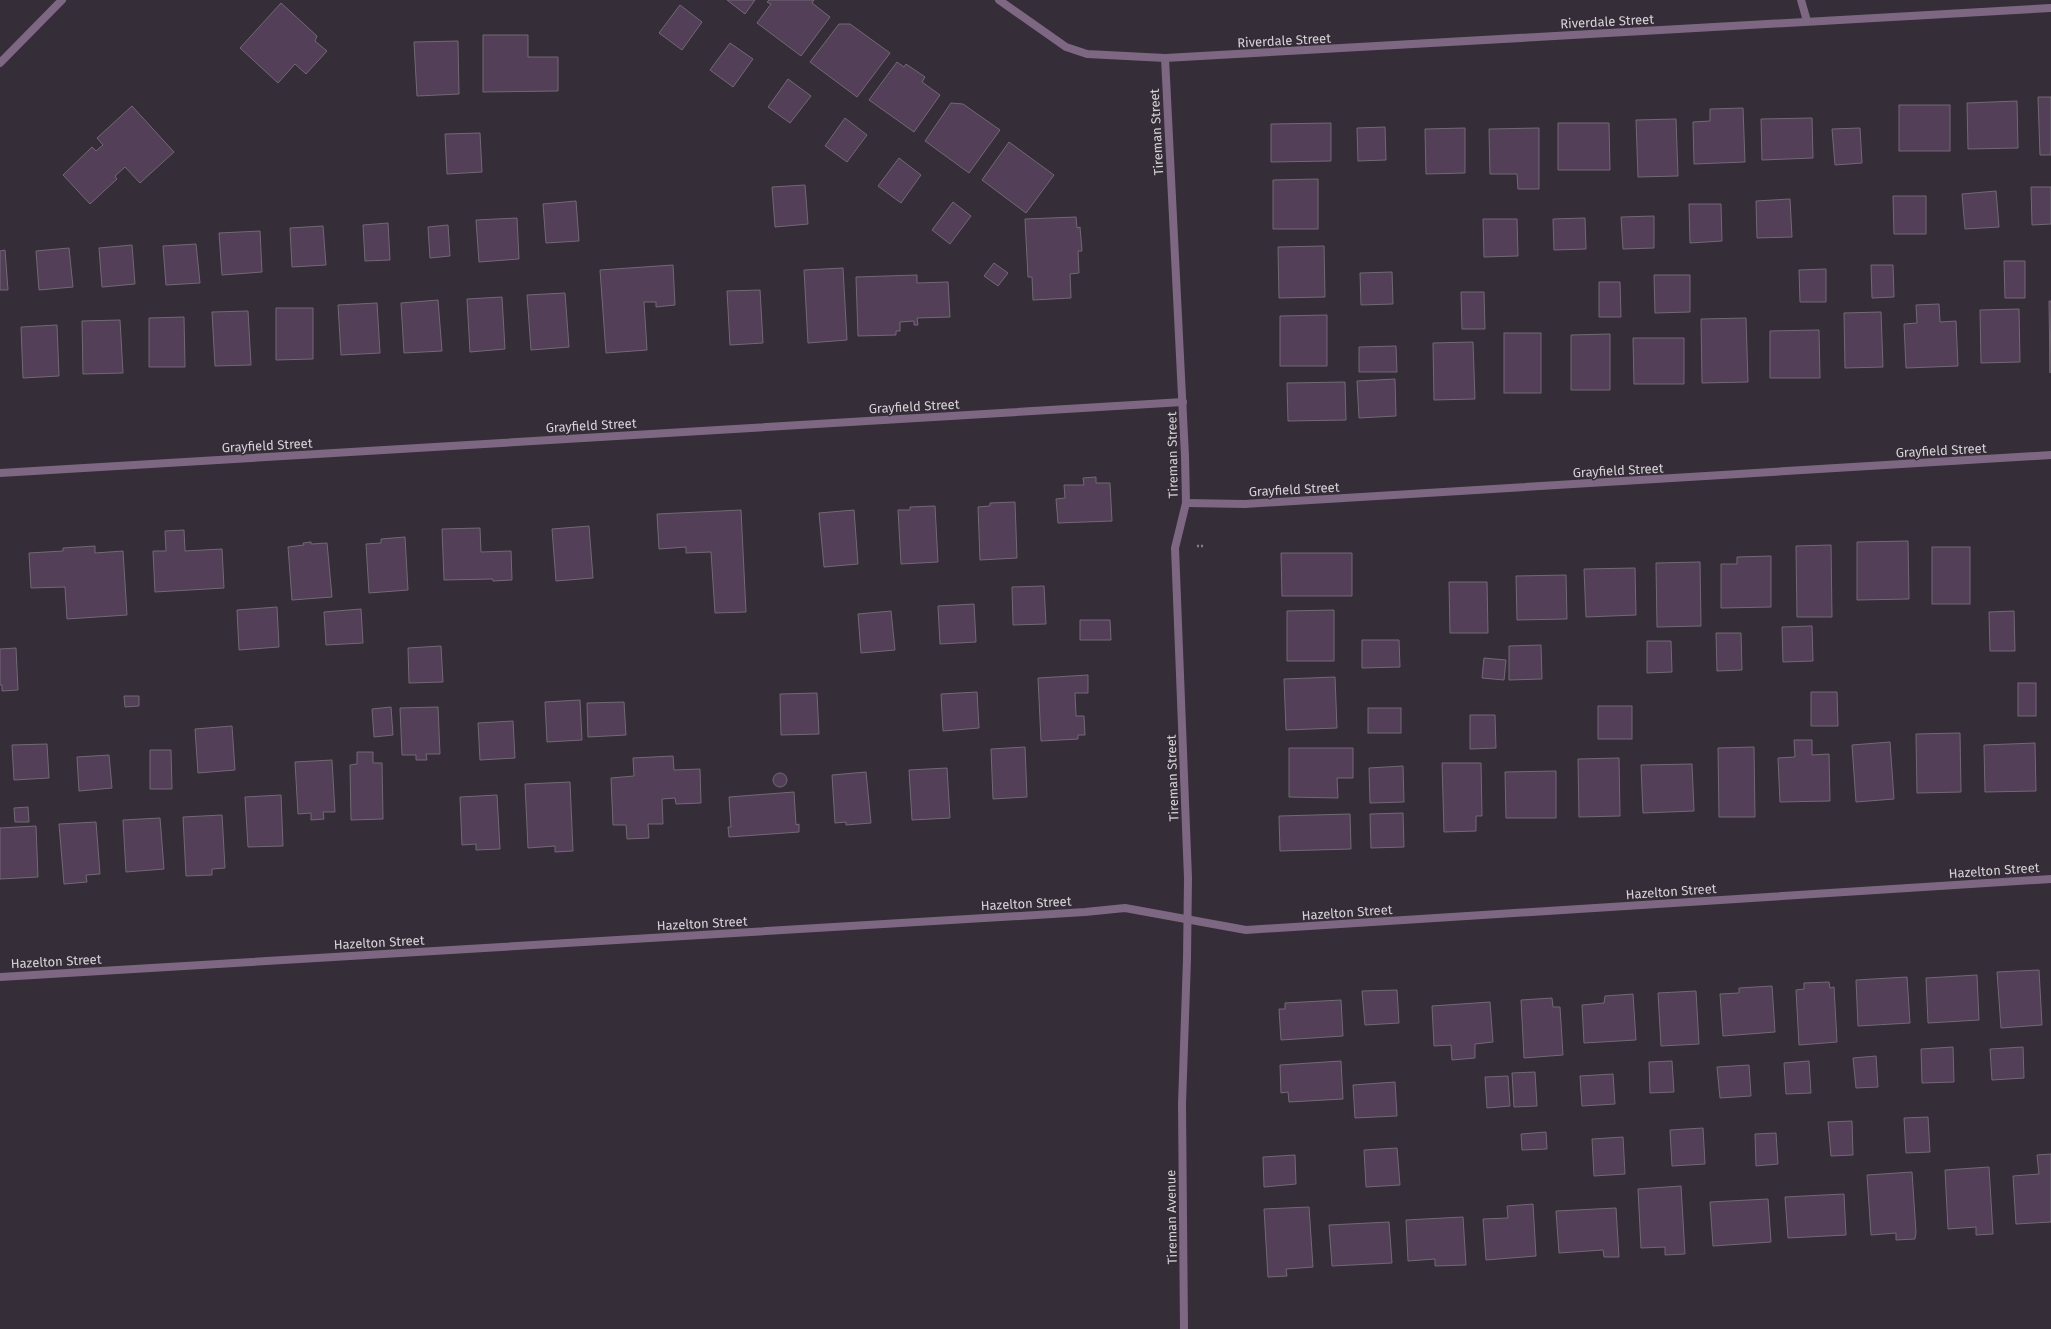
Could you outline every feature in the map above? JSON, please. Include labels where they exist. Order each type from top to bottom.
[{"type":"street","points":[[0,63],[62,0]]},
{"type":"street","points":[[999,0],[1066,47],[1087,54],[1165,58]]},
{"type":"street","points":[[1801,0],[1807,21]]},
{"type":"street","name":"Riverdale Street","points":[[1165,58],[2051,8]]},
{"type":"street","name":"Tireman Street","points":[[1165,58],[1183,402],[1186,503],[1175,548],[1188,878],[1182,1104]]},
{"type":"street","name":"Grayfield Street","points":[[0,473],[1183,402]]},
{"type":"street","name":"Grayfield Street","points":[[1186,503],[1245,504],[2051,455]]},
{"type":"street","name":"Hazelton Street","points":[[0,977],[1125,908],[1188,918],[1246,930],[2051,879]]},
{"type":"street","name":"Tireman Avenue","points":[[1182,1104],[1184,1329]]},
{"type":"building","points":[[727,0],[755,0],[745,14]]},
{"type":"building","points":[[769,0],[814,0],[812,3],[830,17],[801,56],[757,23],[771,4],[767,2]]},
{"type":"building","points":[[281,3],[317,36],[315,41],[327,51],[306,74],[295,64],[278,83],[240,48]]},
{"type":"building","points":[[680,5],[702,22],[682,50],[659,33]]},
{"type":"building","points":[[839,24],[850,24],[890,53],[857,97],[810,62]]},
{"type":"building","points":[[483,35],[528,35],[528,57],[558,57],[558,91],[483,92]]},
{"type":"building","points":[[458,41],[459,94],[417,96],[414,42]]},
{"type":"building","points":[[730,43],[753,59],[733,87],[710,70]]},
{"type":"building","points":[[897,62],[904,67],[906,64],[925,77],[922,82],[940,95],[914,132],[869,100]]},
{"type":"building","points":[[788,79],[811,96],[790,123],[768,107]]},
{"type":"building","points":[[2038,97],[2051,97],[2051,155],[2040,155]]},
{"type":"building","points":[[2017,101],[2018,148],[1968,149],[1967,103]]},
{"type":"building","points":[[951,103],[963,104],[1000,130],[969,173],[925,141]]},
{"type":"building","points":[[1899,105],[1950,105],[1950,151],[1899,151]]},
{"type":"building","points":[[132,106],[174,152],[140,183],[125,167],[115,176],[117,179],[90,204],[63,175],[92,147],[96,151],[103,145],[97,138]]},
{"type":"building","points":[[1743,108],[1745,162],[1694,164],[1693,122],[1710,121],[1710,109]]},
{"type":"building","points":[[845,118],[867,135],[847,162],[825,146]]},
{"type":"building","points":[[1812,118],[1813,158],[1762,160],[1761,119]]},
{"type":"building","points":[[1676,119],[1678,176],[1638,177],[1636,120]]},
{"type":"building","points":[[1331,123],[1331,161],[1271,162],[1271,124]]},
{"type":"building","points":[[1558,123],[1609,123],[1610,170],[1558,170]]},
{"type":"building","points":[[1385,127],[1386,160],[1358,161],[1357,128]]},
{"type":"building","points":[[1465,128],[1465,173],[1426,174],[1425,129]]},
{"type":"building","points":[[1539,128],[1539,189],[1518,189],[1517,174],[1490,174],[1489,129]]},
{"type":"building","points":[[1860,128],[1862,163],[1835,165],[1832,129]]},
{"type":"building","points":[[480,133],[482,172],[447,174],[445,134]]},
{"type":"building","points":[[1009,142],[1054,175],[1026,213],[982,180]]},
{"type":"building","points":[[899,158],[921,175],[901,203],[878,186]]},
{"type":"building","points":[[1318,179],[1318,229],[1273,229],[1273,180]]},
{"type":"building","points":[[805,185],[808,224],[775,227],[772,187]]},
{"type":"building","points":[[2031,187],[2051,187],[2051,224],[2032,225]]},
{"type":"building","points":[[1996,191],[1999,227],[1965,229],[1962,194]]},
{"type":"building","points":[[1893,196],[1926,196],[1926,234],[1894,234]]},
{"type":"building","points":[[1790,199],[1792,237],[1757,238],[1756,201]]},
{"type":"building","points":[[576,201],[579,241],[546,243],[543,204]]},
{"type":"building","points":[[953,202],[971,216],[950,244],[932,230]]},
{"type":"building","points":[[1689,204],[1721,204],[1722,241],[1690,243]]},
{"type":"building","points":[[1654,216],[1654,248],[1623,249],[1621,217]]},
{"type":"building","points":[[1076,217],[1077,228],[1080,227],[1082,251],[1078,251],[1079,273],[1070,274],[1071,298],[1033,300],[1032,277],[1028,277],[1025,219]]},
{"type":"building","points":[[517,218],[519,259],[479,262],[476,220]]},
{"type":"building","points":[[1585,218],[1586,249],[1554,250],[1553,219]]},
{"type":"building","points":[[1483,219],[1517,219],[1518,256],[1484,257]]},
{"type":"building","points":[[388,223],[390,260],[365,261],[363,225]]},
{"type":"building","points":[[448,225],[450,256],[430,258],[428,227]]},
{"type":"building","points":[[323,226],[326,265],[292,267],[290,228]]},
{"type":"building","points":[[260,231],[262,272],[222,275],[219,233]]},
{"type":"building","points":[[196,244],[200,283],[166,285],[163,246]]},
{"type":"building","points":[[132,245],[135,284],[102,287],[99,248]]},
{"type":"building","points":[[1324,246],[1325,297],[1279,298],[1278,247]]},
{"type":"building","points":[[69,248],[73,287],[39,290],[36,251]]},
{"type":"building","points":[[5,250],[8,290],[0,290],[0,251]]},
{"type":"building","points":[[2004,261],[2025,261],[2025,298],[2005,298]]},
{"type":"building","points":[[994,263],[1008,273],[998,286],[984,276]]},
{"type":"building","points":[[673,265],[675,305],[656,307],[656,302],[644,302],[647,350],[606,353],[600,270]]},
{"type":"building","points":[[1871,265],[1893,265],[1894,297],[1872,298]]},
{"type":"building","points":[[843,268],[847,340],[808,343],[804,270]]},
{"type":"building","points":[[1826,269],[1826,302],[1800,302],[1799,270]]},
{"type":"building","points":[[1392,272],[1393,304],[1361,305],[1360,273]]},
{"type":"building","points":[[917,275],[917,283],[948,282],[950,317],[917,318],[918,325],[914,325],[914,321],[900,322],[900,331],[896,331],[896,335],[858,336],[856,277]]},
{"type":"building","points":[[1654,275],[1690,275],[1690,312],[1655,313]]},
{"type":"building","points":[[1599,282],[1620,282],[1621,317],[1599,317]]},
{"type":"building","points":[[760,290],[763,343],[730,345],[727,291]]},
{"type":"building","points":[[1461,292],[1484,292],[1485,329],[1462,329]]},
{"type":"building","points":[[565,293],[569,347],[531,350],[527,295]]},
{"type":"building","points":[[502,297],[505,349],[470,352],[467,299]]},
{"type":"building","points":[[438,300],[442,351],[404,353],[401,303]]},
{"type":"building","points":[[2049,301],[2051,301],[2050,373]]},
{"type":"building","points":[[377,303],[380,353],[341,355],[338,305]]},
{"type":"building","points":[[1939,304],[1940,322],[1956,321],[1958,366],[1906,368],[1904,324],[1917,323],[1916,305]]},
{"type":"building","points":[[276,308],[313,308],[313,359],[276,360]]},
{"type":"building","points":[[2019,309],[2020,362],[1981,363],[1980,310]]},
{"type":"building","points":[[248,311],[251,365],[215,366],[212,312]]},
{"type":"building","points":[[1881,312],[1883,367],[1845,368],[1844,313]]},
{"type":"building","points":[[1327,315],[1327,366],[1280,366],[1280,316]]},
{"type":"building","points":[[184,317],[185,367],[149,367],[149,318]]},
{"type":"building","points":[[1746,318],[1748,382],[1702,383],[1701,319]]},
{"type":"building","points":[[120,320],[123,373],[83,374],[82,321]]},
{"type":"building","points":[[57,325],[59,376],[23,378],[21,327]]},
{"type":"building","points":[[1819,330],[1820,378],[1770,378],[1770,331]]},
{"type":"building","points":[[1504,333],[1541,333],[1541,393],[1504,393]]},
{"type":"building","points":[[1610,334],[1610,390],[1571,390],[1571,335]]},
{"type":"building","points":[[1633,338],[1684,338],[1684,384],[1634,384]]},
{"type":"building","points":[[1473,342],[1475,399],[1434,400],[1433,343]]},
{"type":"building","points":[[1396,346],[1397,372],[1359,372],[1359,347]]},
{"type":"building","points":[[1395,379],[1396,416],[1359,418],[1357,381]]},
{"type":"building","points":[[1345,382],[1346,420],[1288,421],[1287,383]]},
{"type":"building","points":[[1096,477],[1096,483],[1110,483],[1112,521],[1058,523],[1056,499],[1065,498],[1064,485],[1084,485],[1083,478]]},
{"type":"building","points":[[1015,502],[1017,558],[980,560],[978,507],[990,506],[990,503]]},
{"type":"building","points":[[935,506],[938,562],[901,564],[898,510],[910,510],[910,507]]},
{"type":"building","points":[[741,510],[746,612],[715,613],[711,552],[686,553],[686,547],[659,549],[657,514]]},
{"type":"building","points":[[854,510],[858,564],[824,567],[819,513]]},
{"type":"building","points":[[589,526],[593,578],[556,581],[552,529]]},
{"type":"building","points":[[480,528],[481,552],[511,551],[512,580],[444,580],[442,529]]},
{"type":"building","points":[[184,530],[185,551],[222,549],[224,588],[155,592],[153,551],[166,551],[165,531]]},
{"type":"building","points":[[405,537],[408,590],[369,593],[366,544],[381,543],[381,539]]},
{"type":"building","points":[[1908,541],[1909,599],[1857,600],[1857,542]]},
{"type":"building","points":[[311,542],[311,544],[327,543],[332,597],[292,600],[288,547],[304,545],[303,543]]},
{"type":"building","points":[[1831,545],[1832,617],[1797,617],[1796,546]]},
{"type":"building","points":[[95,546],[95,553],[123,551],[127,615],[67,619],[65,587],[31,588],[29,553],[63,551],[63,548]]},
{"type":"building","points":[[1932,547],[1970,547],[1970,604],[1932,604]]},
{"type":"building","points":[[1281,553],[1352,553],[1352,596],[1282,596]]},
{"type":"building","points":[[1771,556],[1771,607],[1721,608],[1721,564],[1737,564],[1737,557]]},
{"type":"building","points":[[1700,562],[1701,626],[1657,627],[1656,563]]},
{"type":"building","points":[[1635,568],[1636,615],[1586,617],[1584,569]]},
{"type":"building","points":[[1566,575],[1567,619],[1517,620],[1516,576]]},
{"type":"building","points":[[1449,582],[1487,582],[1488,633],[1450,633]]},
{"type":"building","points":[[1044,586],[1046,624],[1013,625],[1012,587]]},
{"type":"building","points":[[974,604],[976,642],[940,644],[938,606]]},
{"type":"building","points":[[277,607],[279,647],[239,650],[237,610]]},
{"type":"building","points":[[361,609],[363,643],[326,645],[324,612]]},
{"type":"building","points":[[1334,610],[1334,661],[1287,661],[1287,611]]},
{"type":"building","points":[[891,611],[895,650],[861,653],[858,614]]},
{"type":"building","points":[[2014,611],[2015,651],[1990,651],[1989,612]]},
{"type":"building","points":[[1080,620],[1110,620],[1111,640],[1080,640]]},
{"type":"building","points":[[1812,626],[1813,661],[1783,662],[1782,627]]},
{"type":"building","points":[[1716,633],[1741,633],[1742,670],[1717,671]]},
{"type":"building","points":[[1362,640],[1399,640],[1400,667],[1362,668]]},
{"type":"building","points":[[1647,641],[1671,641],[1672,672],[1647,673]]},
{"type":"building","points":[[1541,645],[1542,679],[1509,680],[1509,646]]},
{"type":"building","points":[[441,646],[443,682],[409,683],[408,648]]},
{"type":"building","points":[[16,648],[18,690],[2,691],[2,685],[0,685],[0,649]]},
{"type":"building","points":[[1484,658],[1506,660],[1504,680],[1482,678]]},
{"type":"building","points":[[1088,675],[1088,693],[1075,693],[1076,716],[1084,716],[1085,735],[1078,735],[1078,739],[1041,741],[1038,678]]},
{"type":"building","points":[[1335,677],[1337,728],[1286,730],[1284,679]]},
{"type":"building","points":[[2018,683],[2036,683],[2036,716],[2018,716]]},
{"type":"building","points":[[977,692],[979,728],[943,731],[941,694]]},
{"type":"building","points":[[1811,692],[1837,692],[1838,726],[1811,726]]},
{"type":"building","points":[[817,693],[819,734],[781,735],[780,694]]},
{"type":"building","points":[[124,696],[139,696],[139,706],[125,707]]},
{"type":"building","points":[[580,700],[582,740],[547,742],[545,702]]},
{"type":"building","points":[[624,702],[626,735],[588,737],[587,703]]},
{"type":"building","points":[[1598,706],[1632,706],[1632,739],[1598,739]]},
{"type":"building","points":[[391,707],[393,735],[374,737],[372,709]]},
{"type":"building","points":[[438,707],[440,754],[426,754],[427,760],[416,760],[416,755],[402,755],[400,708]]},
{"type":"building","points":[[1368,708],[1401,708],[1401,733],[1368,733]]},
{"type":"building","points":[[1470,715],[1495,715],[1496,748],[1470,749]]},
{"type":"building","points":[[513,721],[515,758],[480,760],[478,723]]},
{"type":"building","points":[[232,726],[235,770],[198,773],[195,729]]},
{"type":"building","points":[[1960,733],[1961,792],[1917,793],[1916,734]]},
{"type":"building","points":[[1794,740],[1812,740],[1812,755],[1829,754],[1830,801],[1780,802],[1778,758],[1795,757]]},
{"type":"building","points":[[1890,742],[1894,799],[1856,802],[1852,745]]},
{"type":"building","points":[[2035,743],[2036,791],[1985,792],[1984,745]]},
{"type":"building","points":[[47,744],[49,778],[14,780],[12,745]]},
{"type":"building","points":[[1025,747],[1027,797],[993,799],[991,749]]},
{"type":"building","points":[[1754,747],[1755,817],[1719,817],[1718,748]]},
{"type":"building","points":[[1289,748],[1353,748],[1353,778],[1337,778],[1338,798],[1289,797]]},
{"type":"building","points":[[150,750],[171,750],[172,789],[150,789]]},
{"type":"building","points":[[357,752],[373,752],[373,763],[382,763],[383,819],[351,820],[350,765],[357,764]]},
{"type":"building","points":[[109,755],[112,788],[79,791],[77,757]]},
{"type":"building","points":[[673,756],[674,770],[700,769],[701,803],[676,804],[675,798],[662,799],[663,824],[648,824],[649,838],[627,839],[626,825],[613,825],[611,778],[634,776],[633,758]]},
{"type":"building","points":[[1619,758],[1620,816],[1579,817],[1578,759]]},
{"type":"building","points":[[332,760],[335,812],[323,812],[324,819],[311,820],[311,813],[298,814],[295,762]]},
{"type":"building","points":[[1442,763],[1481,763],[1482,816],[1476,816],[1476,831],[1444,832]]},
{"type":"building","points":[[1692,764],[1694,811],[1643,813],[1641,765]]},
{"type":"building","points":[[1403,766],[1404,802],[1370,803],[1369,768]]},
{"type":"building","points":[[947,768],[950,818],[912,820],[909,770]]},
{"type":"building","points":[[1556,771],[1556,818],[1506,818],[1505,772]]},
{"type":"building","points":[[866,772],[871,823],[846,825],[846,822],[835,823],[832,775]]},
{"type":"building","points":[[780,773],[785,775],[787,780],[785,785],[780,787],[775,785],[773,780],[775,775]]},
{"type":"building","points":[[570,782],[573,851],[555,852],[555,846],[528,848],[525,784]]},
{"type":"building","points":[[794,792],[796,825],[799,824],[799,832],[729,837],[728,827],[731,827],[729,797]]},
{"type":"building","points":[[281,795],[283,846],[248,847],[245,797]]},
{"type":"building","points":[[497,795],[500,849],[476,850],[476,844],[462,845],[460,797]]},
{"type":"building","points":[[28,807],[29,822],[15,822],[14,808]]},
{"type":"building","points":[[1403,813],[1404,847],[1371,848],[1370,814]]},
{"type":"building","points":[[1350,814],[1351,849],[1280,851],[1279,816]]},
{"type":"building","points":[[222,815],[225,868],[212,869],[212,875],[186,876],[183,817]]},
{"type":"building","points":[[160,818],[164,869],[126,872],[123,820]]},
{"type":"building","points":[[96,822],[100,874],[86,875],[87,882],[64,884],[59,824]]},
{"type":"building","points":[[36,826],[38,877],[0,879],[0,828]]},
{"type":"building","points":[[2039,970],[2042,1025],[2001,1028],[1997,972]]},
{"type":"building","points":[[1977,975],[1979,1020],[1928,1023],[1926,978]]},
{"type":"building","points":[[1907,977],[1910,1023],[1858,1026],[1856,980]]},
{"type":"building","points":[[1829,982],[1830,988],[1834,987],[1837,1042],[1799,1045],[1796,990],[1804,989],[1804,983]]},
{"type":"building","points":[[1772,986],[1775,1032],[1723,1036],[1720,994],[1739,993],[1739,988]]},
{"type":"building","points":[[1397,990],[1399,1023],[1365,1025],[1362,991]]},
{"type":"building","points":[[1696,991],[1699,1044],[1661,1046],[1658,993]]},
{"type":"building","points":[[1633,994],[1636,1040],[1584,1043],[1582,1005],[1604,1003],[1605,996]]},
{"type":"building","points":[[1552,998],[1553,1007],[1560,1007],[1563,1055],[1524,1058],[1521,1000]]},
{"type":"building","points":[[1341,1000],[1343,1036],[1281,1040],[1279,1009],[1285,1009],[1285,1003]]},
{"type":"building","points":[[1490,1002],[1493,1042],[1475,1044],[1475,1058],[1452,1060],[1451,1045],[1434,1046],[1432,1006]]},
{"type":"building","points":[[1953,1047],[1954,1082],[1922,1083],[1921,1049]]},
{"type":"building","points":[[2023,1047],[2024,1078],[1992,1080],[1990,1049]]},
{"type":"building","points":[[1876,1056],[1878,1087],[1856,1088],[1853,1058]]},
{"type":"building","points":[[1341,1061],[1343,1099],[1289,1102],[1288,1092],[1281,1093],[1280,1065]]},
{"type":"building","points":[[1672,1061],[1674,1092],[1650,1093],[1649,1062]]},
{"type":"building","points":[[1809,1061],[1811,1093],[1786,1094],[1784,1063]]},
{"type":"building","points":[[1749,1065],[1751,1096],[1720,1098],[1717,1067]]},
{"type":"building","points":[[1535,1072],[1537,1106],[1514,1107],[1512,1073]]},
{"type":"building","points":[[1613,1074],[1615,1104],[1582,1106],[1580,1076]]},
{"type":"building","points":[[1508,1076],[1510,1106],[1487,1108],[1485,1077]]},
{"type":"building","points":[[1395,1082],[1397,1116],[1355,1118],[1353,1085]]},
{"type":"building","points":[[1928,1117],[1930,1152],[1906,1153],[1904,1118]]},
{"type":"building","points":[[1852,1121],[1853,1155],[1831,1156],[1828,1122]]},
{"type":"building","points":[[1703,1128],[1705,1164],[1672,1166],[1670,1130]]},
{"type":"building","points":[[1546,1132],[1547,1149],[1522,1150],[1521,1134]]},
{"type":"building","points":[[1776,1133],[1778,1164],[1756,1166],[1755,1134]]},
{"type":"building","points":[[1623,1137],[1625,1174],[1594,1176],[1592,1139]]},
{"type":"building","points":[[1397,1148],[1400,1185],[1366,1187],[1364,1150]]},
{"type":"building","points":[[2051,1154],[2051,1222],[2016,1224],[2013,1176],[2039,1174],[2037,1155]]},
{"type":"building","points":[[1295,1155],[1296,1184],[1264,1187],[1263,1157]]},
{"type":"building","points":[[1989,1167],[1993,1234],[1976,1235],[1976,1227],[1948,1229],[1945,1170]]},
{"type":"building","points":[[1912,1172],[1916,1232],[1915,1239],[1896,1240],[1896,1233],[1871,1235],[1867,1175]]},
{"type":"building","points":[[1681,1186],[1685,1254],[1665,1255],[1665,1247],[1641,1248],[1638,1189]]},
{"type":"building","points":[[1844,1194],[1846,1235],[1788,1238],[1785,1197]]},
{"type":"building","points":[[1768,1199],[1771,1242],[1713,1246],[1710,1202]]},
{"type":"building","points":[[1533,1204],[1536,1256],[1486,1260],[1483,1219],[1508,1218],[1507,1206]]},
{"type":"building","points":[[1309,1207],[1313,1267],[1286,1269],[1287,1276],[1268,1277],[1264,1209]]},
{"type":"building","points":[[1616,1208],[1619,1257],[1604,1257],[1603,1250],[1559,1253],[1556,1211]]},
{"type":"building","points":[[1463,1217],[1466,1265],[1435,1266],[1435,1259],[1408,1261],[1406,1220]]},
{"type":"building","points":[[1389,1222],[1392,1263],[1332,1266],[1329,1225]]}]
